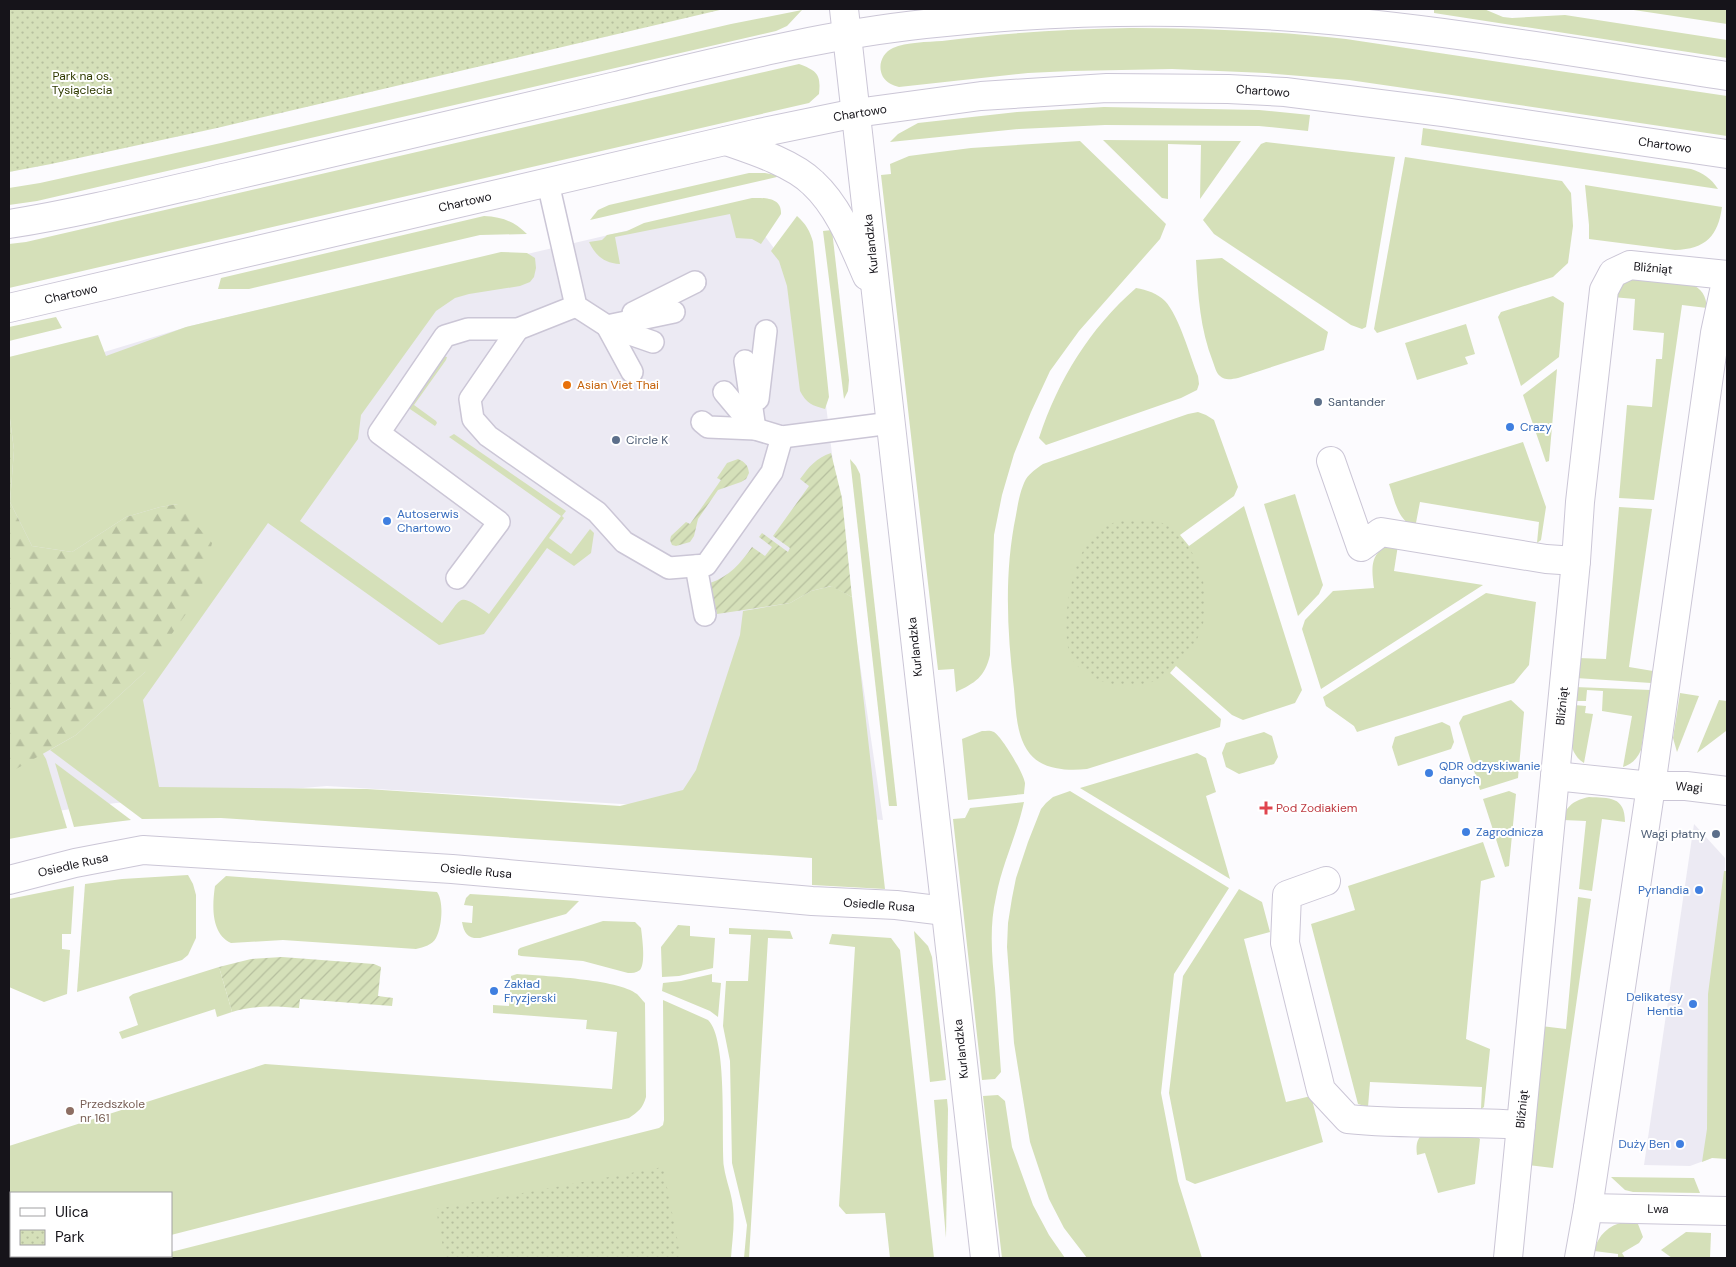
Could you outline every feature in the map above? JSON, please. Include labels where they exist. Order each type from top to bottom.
[{"type":"street","points":[[9,224],[92,208],[356,148],[701,66],[846,22],[922,24],[1020,15],[1094,12],[1204,13],[1289,17],[1369,24],[1445,34],[1727,76]]},
{"type":"street","name":"Kurlandzka","points":[[846,22],[985,1258]]},
{"type":"street","name":"Chartowo","points":[[9,308],[726,141],[856,113],[981,96],[1116,88],[1228,89],[1285,92],[1433,111],[1727,154]]},
{"type":"street","points":[[726,141],[786,165],[812,182],[835,210],[855,248],[878,301]]},
{"type":"street","name":"Bliźniąt","points":[[1508,1258],[1576,561],[1580,502],[1604,290],[1613,273],[1630,265],[1727,276],[1721,333],[1579,1258]]},
{"type":"street","points":[[1331,461],[1360,547],[1381,532],[1576,561]]},
{"type":"street","name":"Wagi","points":[[1555,776],[1651,786],[1686,786],[1727,790]]},
{"type":"street","name":"Osiedle Rusa","points":[[9,880],[75,863],[143,850],[452,869],[812,901],[896,905],[945,911]]},
{"type":"street","points":[[1326,881],[1287,895],[1284,943],[1321,1090],[1348,1119],[1383,1122],[1521,1125]]},
{"type":"street","name":"Lwa","points":[[1588,1208],[1727,1211]]},
{"type":"lane","points":[[548,183],[576,306],[607,326],[653,342]]},
{"type":"lane","points":[[607,326],[695,282]]},
{"type":"lane","points":[[457,578],[499,522],[379,434],[445,336],[468,329],[518,329],[576,306]]},
{"type":"lane","points":[[607,326],[674,312]]},
{"type":"lane","points":[[607,326],[632,372]]},
{"type":"lane","points":[[518,329],[470,400],[473,419],[488,436],[597,512],[624,542],[669,568],[706,565],[772,472],[782,437]]},
{"type":"lane","points":[[755,429],[766,331]]},
{"type":"lane","points":[[745,361],[755,429]]},
{"type":"lane","points":[[724,392],[755,429]]},
{"type":"lane","points":[[702,422],[708,427],[755,429],[782,437],[891,423]]},
{"type":"lane","points":[[696,566],[705,615]]},
{"type":"shaded area","points":[[741,204],[788,267],[825,397],[847,576],[883,820],[327,786],[116,803],[9,820],[9,374],[91,356],[190,326],[437,268],[433,276]]},
{"type":"shaded area","points":[[1694,824],[1725,858],[1720,1155],[1690,1166],[1644,1165]]},
{"type":"green space","name":"Park na os. Tysiąclecia","points":[[9,9],[724,9],[217,128],[9,172]]},
{"type":"green space","points":[[1434,9],[1484,9],[1503,17],[1512,18],[1565,15],[1727,40],[1727,58],[1434,13]]},
{"type":"green space","points":[[1627,9],[1727,9],[1727,24]]},
{"type":"green space","points":[[802,10],[787,26],[776,31],[37,201],[9,205],[9,188],[40,183],[221,143],[731,24]]},
{"type":"green space","points":[[1130,28],[1238,30],[1346,39],[1727,96],[1727,136],[1349,80],[1265,73],[1172,69],[1071,71],[1028,73],[899,87],[886,81],[880,69],[883,56],[889,50],[911,43],[1036,32]]},
{"type":"green space","points":[[799,64],[810,69],[819,78],[819,94],[809,103],[9,288],[9,244],[26,242]]},
{"type":"green space","points":[[1104,107],[1259,110],[1310,115],[1308,131],[1259,126],[1105,125],[1019,129],[890,142],[898,134],[918,123],[1017,112]]},
{"type":"green space","points":[[1423,128],[1691,169],[1706,176],[1718,189],[1421,145]]},
{"type":"green space","points":[[1103,140],[1241,141],[1200,199],[1201,145],[1168,144],[1168,199],[1162,198]]},
{"type":"green space","points":[[1080,141],[1166,224],[1160,239],[1079,331],[1050,371],[1031,412],[1014,454],[1002,495],[994,535],[990,655],[988,663],[978,678],[969,686],[956,692],[954,669],[938,670],[881,175],[891,174],[890,164],[909,156],[971,148]]},
{"type":"green space","points":[[1266,142],[1395,157],[1366,327],[1362,329],[1351,325],[1214,234],[1203,220],[1261,144]]},
{"type":"green space","points":[[1405,157],[1562,181],[1571,193],[1573,226],[1568,263],[1553,277],[1377,333],[1374,329]]},
{"type":"green space","points":[[749,173],[781,176],[590,220],[598,210],[609,205]]},
{"type":"green space","points":[[1585,185],[1722,207],[1714,233],[1709,239],[1695,247],[1675,250],[1589,239]]},
{"type":"green space","points":[[752,198],[775,201],[781,208],[781,214],[761,244],[752,239],[736,238],[730,214],[615,237],[620,264],[601,258],[589,242],[602,240],[607,235],[627,231],[644,223]]},
{"type":"green space","points":[[484,216],[507,220],[527,234],[480,235],[249,289],[218,289],[221,278]]},
{"type":"green space","points":[[797,216],[807,228],[813,242],[829,397],[825,409],[810,403],[800,391],[787,286],[779,261],[771,251]]},
{"type":"green space","points":[[832,230],[849,380],[848,391],[844,399],[823,231]]},
{"type":"green space","points":[[501,252],[527,253],[535,258],[536,268],[534,277],[530,282],[520,286],[455,298],[436,311],[361,415],[358,439],[300,521],[442,623],[458,602],[462,600],[471,602],[489,614],[561,516],[449,437],[454,434],[566,511],[562,516],[564,518],[549,538],[571,554],[590,529],[594,533],[591,553],[574,566],[547,548],[484,634],[439,645],[268,523],[143,700],[159,787],[367,789],[620,806],[683,790],[696,770],[740,635],[743,611],[790,603],[811,591],[832,586],[852,597],[885,889],[812,885],[812,858],[221,818],[142,819],[50,750],[76,735],[145,672],[178,504],[126,517],[72,552],[32,546],[10,502],[14,450],[9,411],[9,357],[98,335],[106,356],[186,327]]},
{"type":"green space","points":[[1222,258],[1328,332],[1324,350],[1238,378],[1222,378],[1216,370],[1202,324],[1196,260]]},
{"type":"green space","points":[[1628,278],[1690,284],[1703,293],[1707,308],[1682,305],[1654,500],[1619,498],[1627,405],[1652,407],[1656,359],[1662,359],[1664,333],[1633,330],[1635,299],[1612,297],[1615,289]]},
{"type":"green space","points":[[1136,288],[1159,296],[1165,301],[1175,316],[1198,376],[1199,384],[1197,390],[1181,398],[1046,445],[1039,438],[1056,396],[1077,356],[1104,320]]},
{"type":"green space","points":[[1553,296],[1564,303],[1559,357],[1521,386],[1498,317],[1501,312]]},
{"type":"green space","points":[[56,317],[62,328],[9,341],[9,327]]},
{"type":"green space","points":[[1466,324],[1475,354],[1465,357],[1468,364],[1417,380],[1405,343]]},
{"type":"green space","points":[[442,356],[447,357],[446,360],[414,405],[436,421],[435,426],[407,407]]},
{"type":"green space","points":[[1557,369],[1549,461],[1546,462],[1523,395]]},
{"type":"green space","points":[[9,412],[14,450],[10,502],[32,546],[72,552],[126,517],[178,504],[212,543],[200,594],[145,672],[76,735],[9,773]]},
{"type":"green space","points":[[1198,412],[1214,420],[1238,487],[1234,496],[1180,535],[1189,546],[1244,506],[1302,690],[1295,703],[1243,720],[1232,715],[1176,666],[1170,673],[1221,719],[1220,727],[1087,769],[1056,768],[1042,763],[1030,754],[1019,732],[1008,624],[1008,580],[1012,537],[1024,483],[1043,464]]},
{"type":"green space","points":[[1523,442],[1546,507],[1541,540],[1537,543],[1539,522],[1420,502],[1415,528],[1400,515],[1389,484]]},
{"type":"green space","points":[[831,453],[842,498],[852,597],[831,586],[811,591],[790,603],[717,614],[710,583],[734,569],[752,547],[765,556],[772,547],[759,537],[762,533],[788,552],[790,548],[773,536],[809,486],[800,479],[813,463]]},
{"type":"green space","points":[[738,459],[748,468],[749,473],[746,479],[718,490],[698,519],[694,536],[690,542],[676,546],[672,545],[671,536],[686,522],[690,524],[721,480],[717,478],[727,463]]},
{"type":"green space","points":[[850,459],[860,474],[897,806],[889,806]]},
{"type":"green space","points":[[1295,494],[1323,585],[1319,594],[1298,616],[1264,504]]},
{"type":"green space","points":[[1619,507],[1652,509],[1629,667],[1653,671],[1651,683],[1576,678],[1578,658],[1606,659]]},
{"type":"green space","points":[[1139,519],[1162,523],[1170,527],[1182,538],[1194,555],[1203,579],[1206,605],[1204,618],[1201,630],[1192,647],[1165,676],[1142,684],[1111,684],[1100,681],[1088,674],[1071,657],[1066,627],[1070,590],[1075,571],[1090,540],[1100,530],[1109,525]]},
{"type":"green space","points":[[1388,545],[1398,545],[1394,571],[1483,585],[1321,689],[1302,629],[1305,620],[1333,591],[1374,588],[1373,563],[1378,553]]},
{"type":"green space","points":[[1486,593],[1536,602],[1529,665],[1514,683],[1357,732],[1354,726],[1326,706],[1323,697]]},
{"type":"green space","points":[[1575,687],[1651,690],[1641,750],[1632,763],[1623,767],[1632,716],[1602,711],[1603,691],[1587,690],[1586,701],[1574,701]]},
{"type":"green space","points":[[1680,693],[1699,696],[1677,752],[1673,738]]},
{"type":"green space","points":[[1511,700],[1524,712],[1518,778],[1480,790],[1459,723],[1463,716]]},
{"type":"green space","points":[[1719,700],[1727,701],[1727,732],[1697,753]]},
{"type":"green space","points":[[1574,705],[1586,706],[1585,713],[1593,714],[1584,763],[1578,758],[1572,744],[1571,729]]},
{"type":"green space","points":[[1442,722],[1450,726],[1454,742],[1451,749],[1398,766],[1392,747],[1395,737]]},
{"type":"green space","points":[[9,724],[40,749],[46,759],[67,828],[9,839]]},
{"type":"green space","points":[[982,731],[994,732],[1007,747],[1025,783],[1024,794],[968,800],[962,739]]},
{"type":"green space","points":[[1264,732],[1272,736],[1278,757],[1274,764],[1239,774],[1226,767],[1222,753],[1226,743]]},
{"type":"green space","points":[[1197,753],[1206,758],[1216,792],[1206,796],[1230,879],[1080,788]]},
{"type":"green space","points":[[55,763],[131,820],[74,827]]},
{"type":"green space","points":[[1070,791],[1229,888],[1174,974],[1161,1093],[1178,1181],[1202,1258],[1087,1258],[1064,1228],[1049,1199],[1030,1142],[1014,1043],[1007,947],[1008,923],[1016,878],[1041,809],[1053,797]]},
{"type":"green space","points":[[1509,791],[1516,794],[1509,866],[1505,867],[1483,799]]},
{"type":"green space","points":[[1589,797],[1609,798],[1619,803],[1622,807],[1625,822],[1602,819],[1592,891],[1579,889],[1586,821],[1563,820],[1566,810],[1572,804]]},
{"type":"green space","points":[[1024,802],[999,885],[992,920],[992,954],[1001,1072],[995,1079],[982,1080],[953,819],[965,818],[970,808]]},
{"type":"green space","points":[[1483,842],[1495,877],[1481,881],[1466,1039],[1490,1049],[1484,1107],[1481,1109],[1482,1087],[1370,1082],[1368,1107],[1358,1104],[1311,924],[1355,910],[1348,886]]},
{"type":"green space","points":[[1724,871],[1727,871],[1727,1159],[1712,1158],[1702,1162],[1707,1129],[1708,994]]},
{"type":"green space","points":[[188,875],[196,895],[196,938],[188,955],[182,960],[77,992],[85,884],[122,879]]},
{"type":"green space","points":[[226,876],[437,892],[441,901],[440,927],[436,938],[432,942],[416,949],[283,940],[231,943],[224,939],[216,926],[213,910],[215,886]]},
{"type":"green space","points":[[74,886],[71,934],[62,934],[62,949],[70,950],[67,994],[44,1002],[9,987],[9,899]]},
{"type":"green space","points":[[1239,889],[1262,902],[1270,932],[1244,939],[1286,1102],[1311,1096],[1323,1142],[1195,1184],[1186,1180],[1169,1093],[1183,976]]},
{"type":"green space","points":[[470,894],[579,901],[566,914],[480,938],[473,938],[464,930],[462,922],[472,923],[473,906],[464,905],[466,898]]},
{"type":"green space","points":[[1578,897],[1591,899],[1553,1168],[1528,1165],[1541,1026],[1566,1029]]},
{"type":"green space","points":[[603,921],[635,922],[641,928],[643,962],[640,970],[628,973],[583,961],[518,955],[520,948]]},
{"type":"green space","points":[[678,925],[690,926],[690,936],[715,938],[713,968],[679,976],[662,977],[661,947]]},
{"type":"green space","points":[[729,928],[790,931],[793,939],[768,938],[749,1258],[744,1258],[747,1225],[732,1163],[730,1061],[723,1026],[726,981],[748,981],[751,935],[729,934]]},
{"type":"green space","points":[[914,931],[928,946],[932,957],[946,1080],[930,1082]]},
{"type":"green space","points":[[832,934],[891,938],[900,950],[934,1258],[890,1258],[885,1213],[846,1214],[839,1206],[855,947],[829,944]]},
{"type":"green space","points":[[282,957],[374,964],[381,967],[378,996],[393,998],[392,1006],[300,999],[299,1008],[265,1007],[232,1012],[219,967],[251,959]]},
{"type":"green space","points":[[219,967],[232,1012],[217,1017],[215,1009],[122,1039],[119,1032],[138,1025],[129,997],[133,994]]},
{"type":"green space","points":[[517,974],[561,977],[598,982],[627,989],[639,996],[645,1003],[646,1097],[638,1112],[629,1118],[172,1235],[172,1192],[10,1192],[10,1257],[86,1257],[9,1258],[9,1146],[265,1064],[612,1089],[617,1032],[586,1029],[587,1020],[493,1013],[493,1005],[509,1006],[511,976]]},
{"type":"green space","points":[[712,974],[712,982],[721,983],[718,1017],[710,1011],[662,991],[663,983]]},
{"type":"green space","points":[[663,1000],[708,1020],[714,1030],[719,1047],[724,1167],[734,1214],[731,1258],[148,1258],[172,1257],[172,1252],[659,1128],[663,1125]]},
{"type":"green space","points":[[998,1095],[1005,1101],[1012,1147],[1033,1205],[1049,1235],[1065,1258],[1002,1258],[983,1096]]},
{"type":"green space","points":[[947,1099],[948,1109],[946,1238],[934,1100]]},
{"type":"green space","points":[[1423,1133],[1475,1135],[1480,1139],[1475,1184],[1438,1193],[1425,1153],[1417,1155],[1417,1143]]},
{"type":"green space","points":[[663,1167],[681,1258],[445,1258],[436,1209]]},
{"type":"green space","points":[[1611,1177],[1694,1178],[1700,1193],[1633,1192],[1625,1190]]},
{"type":"green space","points":[[1624,1222],[1638,1224],[1643,1237],[1639,1243],[1622,1253],[1625,1258],[1618,1258],[1618,1254],[1594,1251],[1598,1240],[1609,1228]]},
{"type":"green space","points":[[1686,1232],[1711,1233],[1710,1258],[1672,1258],[1661,1250]]},
{"type":"place","name":"Asian Viet Thai","points":[[567,385]]},
{"type":"place","name":"Santander","points":[[1318,402]]},
{"type":"place","name":"Crazy","points":[[1510,427]]},
{"type":"place","name":"Circle K","points":[[616,440]]},
{"type":"place","name":"Autoserwis Chartowo","points":[[387,521]]},
{"type":"place","name":"QDR odzyskiwanie danych","points":[[1429,773]]},
{"type":"place","name":"Pod Zodiakiem","points":[[1266,808]]},
{"type":"place","name":"Zagrodnicza","points":[[1466,832]]},
{"type":"place","name":"Wagi płatny","points":[[1716,834]]},
{"type":"place","name":"Pyrlandia","points":[[1699,890]]},
{"type":"place","name":"Zakład Fryzjerski","points":[[494,991]]},
{"type":"place","name":"Delikatesy Hentia","points":[[1693,1004]]},
{"type":"place","name":"Przedszkole nr 161","points":[[70,1111]]},
{"type":"place","name":"Duży Ben","points":[[1680,1144]]}]
